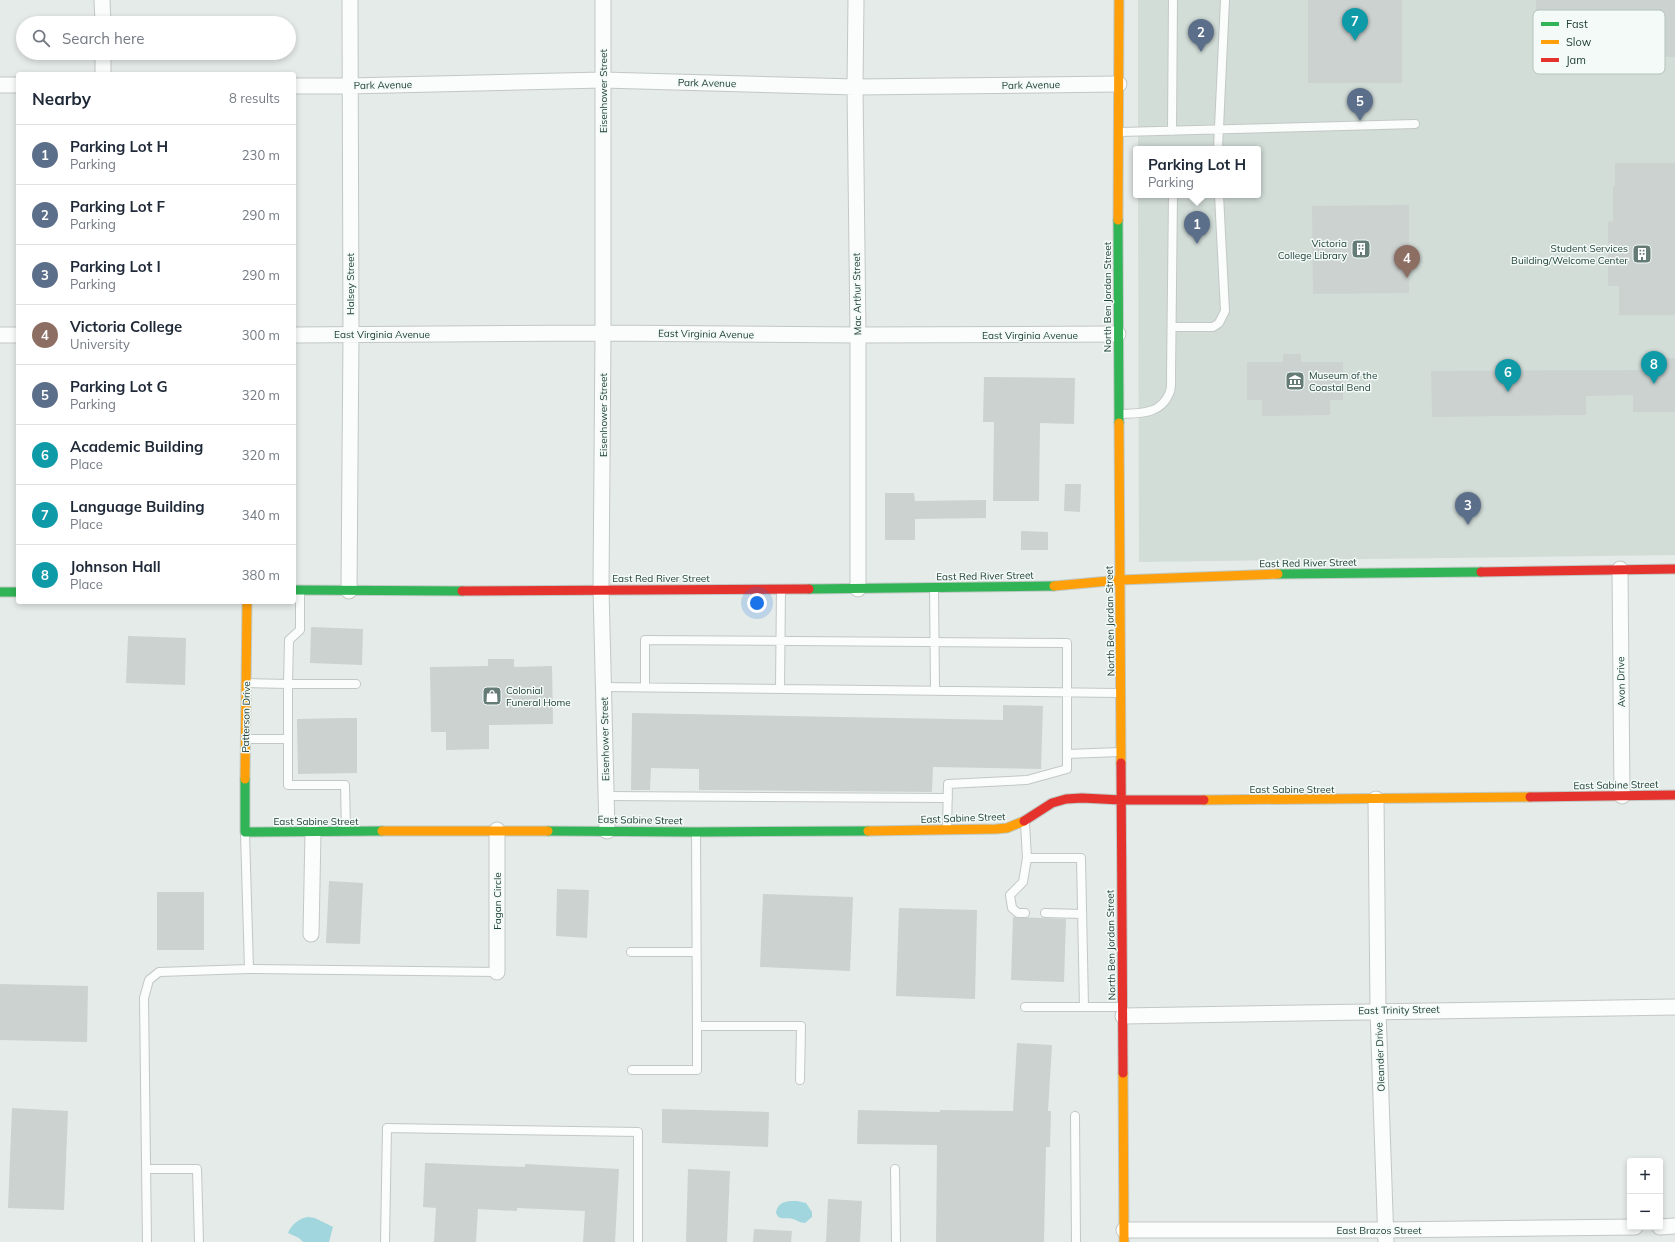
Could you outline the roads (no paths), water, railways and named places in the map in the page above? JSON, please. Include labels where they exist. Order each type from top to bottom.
[{"type":"street","points":[[102,0],[102,16]]},
{"type":"street","name":"Halsey Street","points":[[349,591],[351,335],[350,0]]},
{"type":"street","name":"Eisenhower Street","points":[[603,0],[601,590],[607,831]]},
{"type":"street","name":"Mac Arthur Street","points":[[856,0],[855,87],[858,336],[858,589]]},
{"type":"street","name":"North Ben Jordan Street","points":[[1119,0],[1118,334],[1124,1236]]},
{"type":"street","points":[[103,60],[103,72]]},
{"type":"street","name":"Park Avenue","points":[[296,86],[603,80],[855,87],[1119,84]]},
{"type":"street","points":[[0,86],[16,85]]},
{"type":"street","name":"East Virginia Avenue","points":[[296,335],[603,333],[858,336],[1118,334]]},
{"type":"street","points":[[0,335],[16,335]]},
{"type":"street","name":"Avon Drive","points":[[1620,569],[1622,796]]},
{"type":"street","name":"East Red River Street","points":[[297,590],[934,588],[1053,586],[1120,580],[1239,575],[1675,569]]},
{"type":"street","points":[[0,592],[16,592]]},
{"type":"street","name":"Patterson Drive","points":[[245,832],[247,604]]},
{"type":"street","name":"East Sabine Street","points":[[245,832],[496,830],[696,832],[983,830],[1011,827],[1025,820],[1044,807],[1059,801],[1079,798],[1121,800],[1376,799],[1675,795]]},
{"type":"street","name":"Oleander Drive","points":[[1376,799],[1378,1011],[1386,1236]]},
{"type":"street","name":"Fagan Circle","points":[[496,830],[497,972]]},
{"type":"street","points":[[311,934],[313,832]]},
{"type":"street","name":"East Trinity Street","points":[[1123,1012],[1378,1011],[1675,1007]]},
{"type":"street","points":[[1663,1227],[1675,1226]]},
{"type":"street","name":"East Brazos Street","points":[[1124,1236],[1386,1236],[1627,1227]]},
{"type":"lane","points":[[1172,131],[1173,0]]},
{"type":"lane","points":[[1218,146],[1225,0]]},
{"type":"lane","points":[[1119,132],[1415,124]]},
{"type":"lane","points":[[1119,414],[1153,412],[1163,403],[1170,393],[1173,198]]},
{"type":"lane","points":[[1172,327],[1213,327],[1219,323],[1225,311],[1219,198]]},
{"type":"lane","points":[[934,588],[935,690]]},
{"type":"lane","points":[[780,688],[781,589]]},
{"type":"lane","points":[[297,590],[300,630],[289,640],[288,786],[345,785],[346,831]]},
{"type":"lane","points":[[645,686],[645,640],[1067,643],[1066,692],[1068,769],[1027,780],[948,784],[947,830]]},
{"type":"lane","points":[[246,683],[356,684]]},
{"type":"lane","points":[[604,687],[645,686],[1121,693]]},
{"type":"lane","points":[[246,739],[288,739]]},
{"type":"lane","points":[[1067,754],[1121,752]]},
{"type":"lane","points":[[606,796],[948,798]]},
{"type":"lane","points":[[1025,820],[1027,858],[1023,882],[1010,895],[1012,908],[1018,913],[1025,913]]},
{"type":"lane","points":[[245,832],[248,969]]},
{"type":"lane","points":[[632,1070],[697,1070],[696,832]]},
{"type":"lane","points":[[1027,858],[1081,858],[1084,1007]]},
{"type":"lane","points":[[1045,913],[1082,914]]},
{"type":"lane","points":[[631,952],[696,952]]},
{"type":"lane","points":[[147,1242],[144,998],[149,980],[159,972],[248,969],[497,972]]},
{"type":"lane","points":[[1025,1007],[1084,1007],[1123,1012]]},
{"type":"lane","points":[[697,1026],[801,1026],[800,1080]]},
{"type":"lane","points":[[1076,1116],[1076,1242]]},
{"type":"lane","points":[[385,1242],[387,1128],[638,1132],[638,1242]]},
{"type":"lane","points":[[146,1169],[197,1169],[199,1242]]},
{"type":"lane","points":[[895,1169],[896,1242]]},
{"type":"water","points":[[797,1201],[806,1203],[812,1212],[812,1217],[805,1223],[793,1219],[781,1218],[777,1215],[777,1209],[781,1204],[784,1202]]},
{"type":"water","points":[[308,1217],[315,1218],[333,1227],[329,1242],[303,1242],[299,1238],[288,1233],[296,1222]]},
{"type":"place","name":"Language Building","points":[[1355,41]]},
{"type":"place","name":"Parking Lot F","points":[[1201,52]]},
{"type":"place","name":"Parking Lot G","points":[[1360,121]]},
{"type":"place","name":"Parking Lot H","points":[[1197,244]]},
{"type":"place","name":"Victoria College Library","points":[[1361,249]]},
{"type":"place","name":"Student Services Building/Welcome Center","points":[[1642,254]]},
{"type":"place","name":"Victoria College","points":[[1407,278]]},
{"type":"place","name":"Museum of the Coastal Bend","points":[[1295,381]]},
{"type":"place","name":"Johnson Hall","points":[[1654,384]]},
{"type":"place","name":"Academic Building","points":[[1508,392]]},
{"type":"place","name":"Parking Lot I","points":[[1468,525]]},
{"type":"place","name":"Colonial Funeral Home","points":[[492,696]]}]
